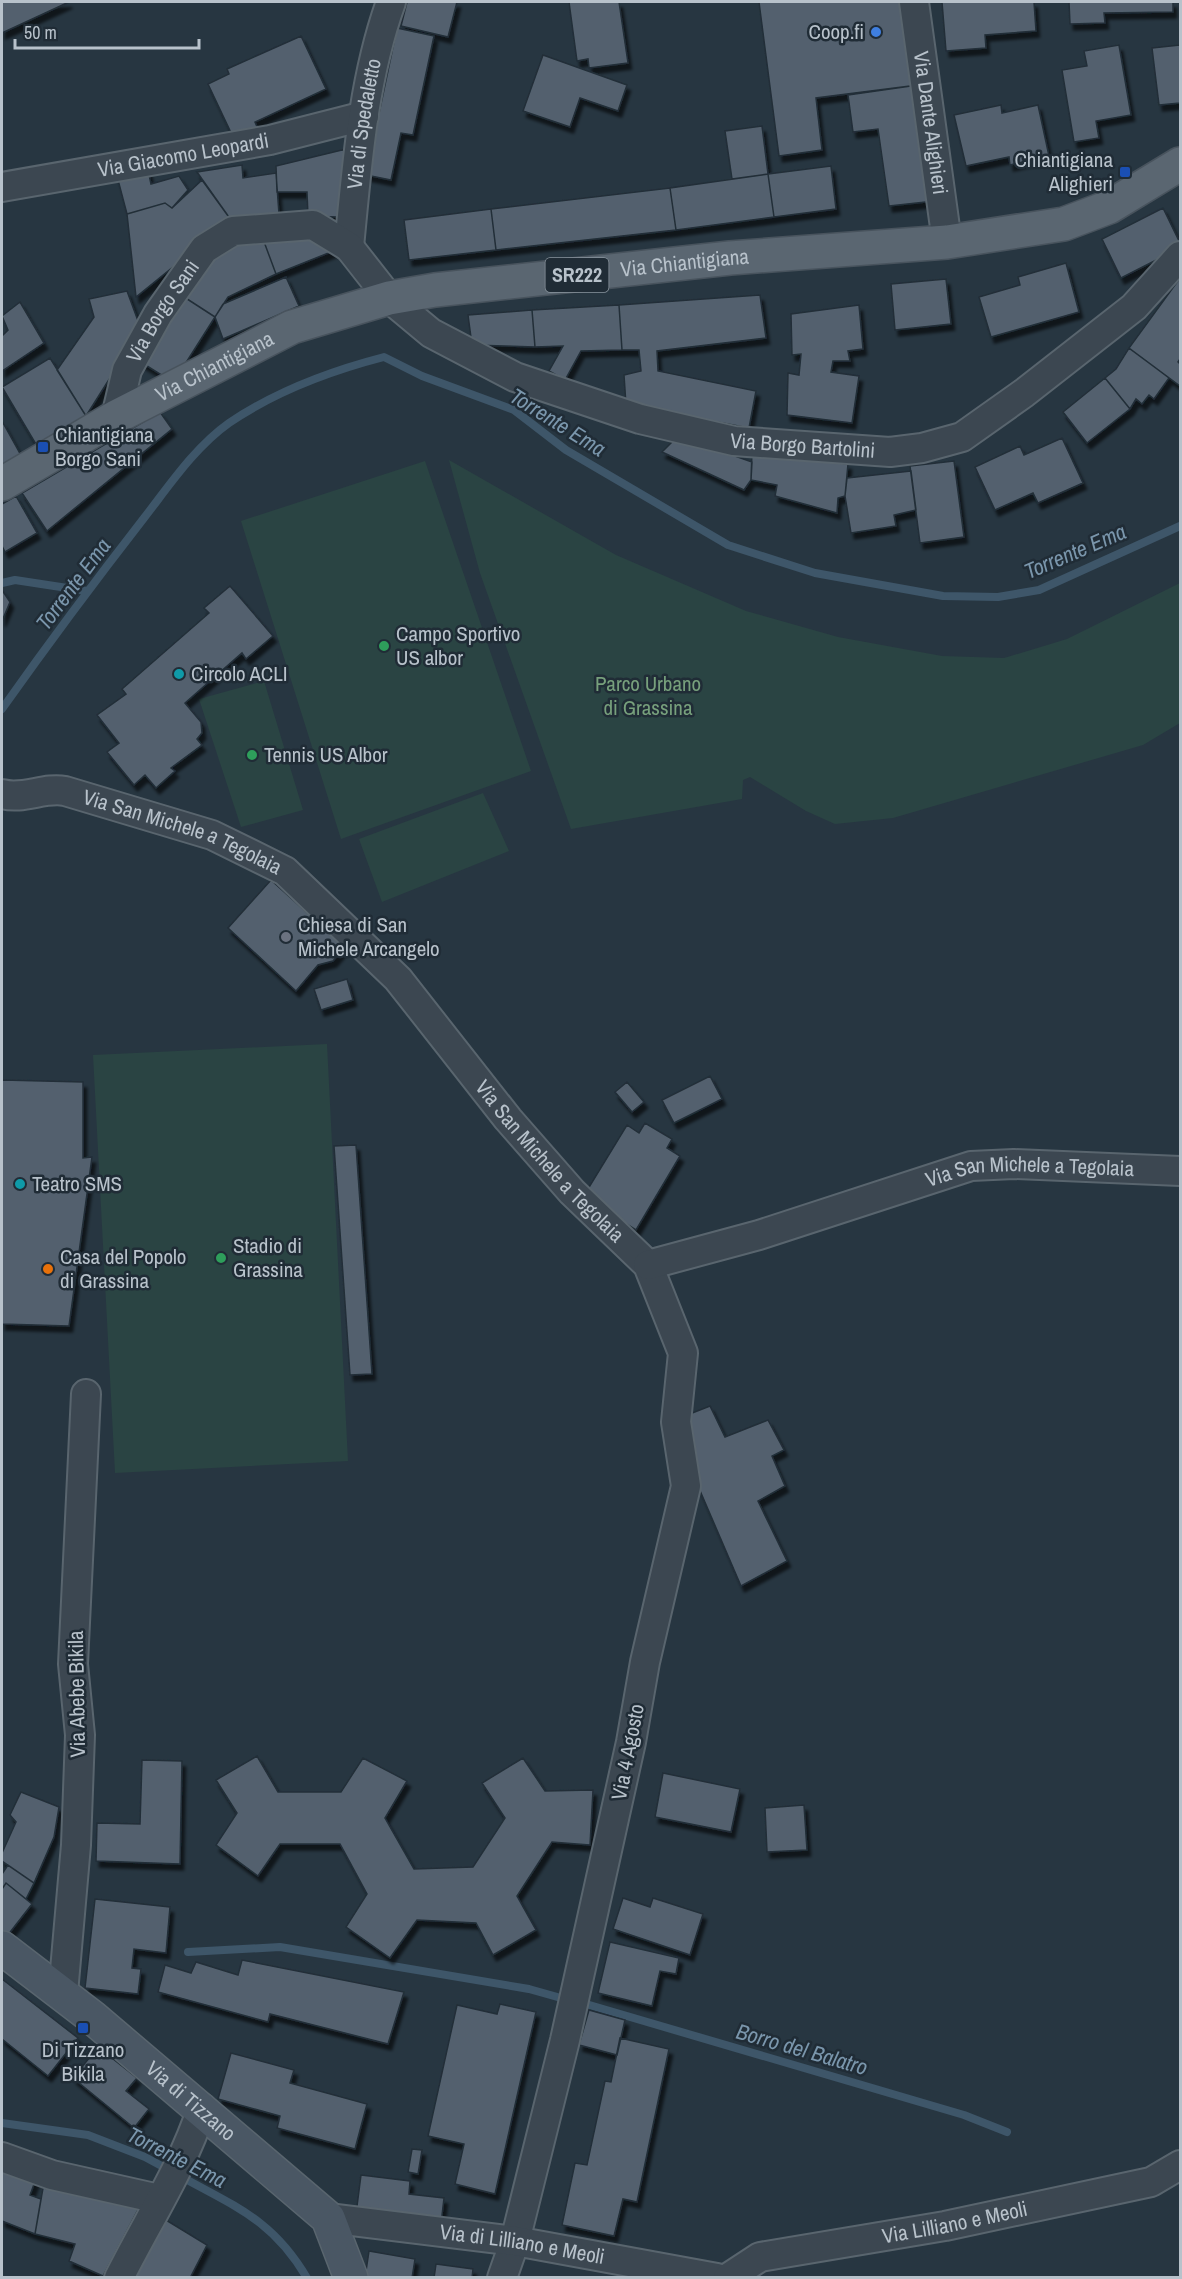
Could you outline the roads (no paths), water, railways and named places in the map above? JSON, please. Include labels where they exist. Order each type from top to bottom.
[{"type":"main road","name":"Via Chiantigiana","points":[[2,484],[116,417],[292,327],[389,298],[435,290],[730,258],[947,242],[1064,224],[1109,207],[1180,164]]},
{"type":"street","name":"Via di Spedaletto","points":[[349,247],[364,116],[378,39],[391,2]]},
{"type":"street","name":"Via Dante Alighieri","points":[[914,2],[947,242]]},
{"type":"street","name":"Via Giacomo Leopardi","points":[[2,187],[270,140],[364,116]]},
{"type":"street","name":"Via Borgo Sani","points":[[116,417],[127,370],[158,314],[204,249],[233,231],[314,225],[349,247],[389,298]]},
{"type":"street","name":"Via Borgo Bartolini","points":[[389,298],[431,333],[515,378],[640,420],[734,441],[890,452],[922,448],[962,437],[1024,393],[1134,307],[1180,255]]},
{"type":"street","name":"Via San Michele a Tegolaia","points":[[2,794],[28,796],[56,789],[65,791],[212,835],[285,871],[398,980],[572,1192],[648,1265],[759,1236],[971,1166],[1014,1164],[1180,1171]]},
{"type":"street","name":"Via 4 Agosto","points":[[502,2277],[515,2241],[565,2040],[631,1742],[645,1662],[686,1486],[676,1422],[683,1353],[648,1265]]},
{"type":"street","name":"Via Abebe Bikila","points":[[63,1993],[76,1845],[80,1736],[73,1664],[86,1394]]},
{"type":"street","name":"Via di Tizzano","points":[[2,1948],[63,1993],[202,2108],[328,2218],[351,2277]]},
{"type":"street","points":[[119,2277],[161,2195],[188,2149],[202,2108]]},
{"type":"street","points":[[2,2157],[52,2175],[161,2195]]},
{"type":"street","name":"Via Lilliano e Meoli","points":[[728,2277],[760,2257],[945,2226],[1151,2182],[1180,2165]]},
{"type":"street","name":"Via di Lilliano e Meoli","points":[[328,2218],[515,2241],[717,2277]]},
{"type":"waterway","name":"Torrente Ema","points":[[2,709],[173,480],[205,443],[229,423],[265,401],[304,383],[384,357],[422,376],[514,410],[566,450],[728,545],[815,573],[943,596],[998,597],[1039,590],[1180,526]]},
{"type":"waterway","points":[[2,583],[15,580],[87,591]]},
{"type":"waterway","name":"Borro del Balatro","points":[[188,1952],[280,1947],[529,1989],[561,1998]]},
{"type":"waterway","name":"Borro del Balatro","points":[[586,2004],[964,2115],[1007,2132]]},
{"type":"waterway","name":"Torrente Ema","points":[[2,2123],[88,2135],[145,2157],[169,2170]]},
{"type":"waterway","name":"Torrente Ema","points":[[180,2176],[236,2207],[267,2228],[294,2258],[307,2278]]},
{"type":"place","name":"Coop.fi","points":[[876,32]]},
{"type":"place","name":"Chiantigiana Alighieri","points":[[1125,172]]},
{"type":"place","name":"Chiantigiana Borgo Sani","points":[[43,447]]},
{"type":"place","name":"Campo Sportivo US albor","points":[[384,646]]},
{"type":"place","name":"Circolo ACLI","points":[[179,674]]},
{"type":"place","name":"Tennis US Albor","points":[[252,755]]},
{"type":"place","name":"Chiesa di San Michele Arcangelo","points":[[286,937]]},
{"type":"place","name":"Teatro SMS","points":[[20,1184]]},
{"type":"place","name":"Stadio di Grassina","points":[[221,1258]]},
{"type":"place","name":"Casa del Popolo di Grassina","points":[[48,1269]]},
{"type":"place","name":"Di Tizzano Bikila","points":[[83,2028]]},
{"type":"park label","name":"Parco Urbano di Grassina","points":[[648,696]]}]
